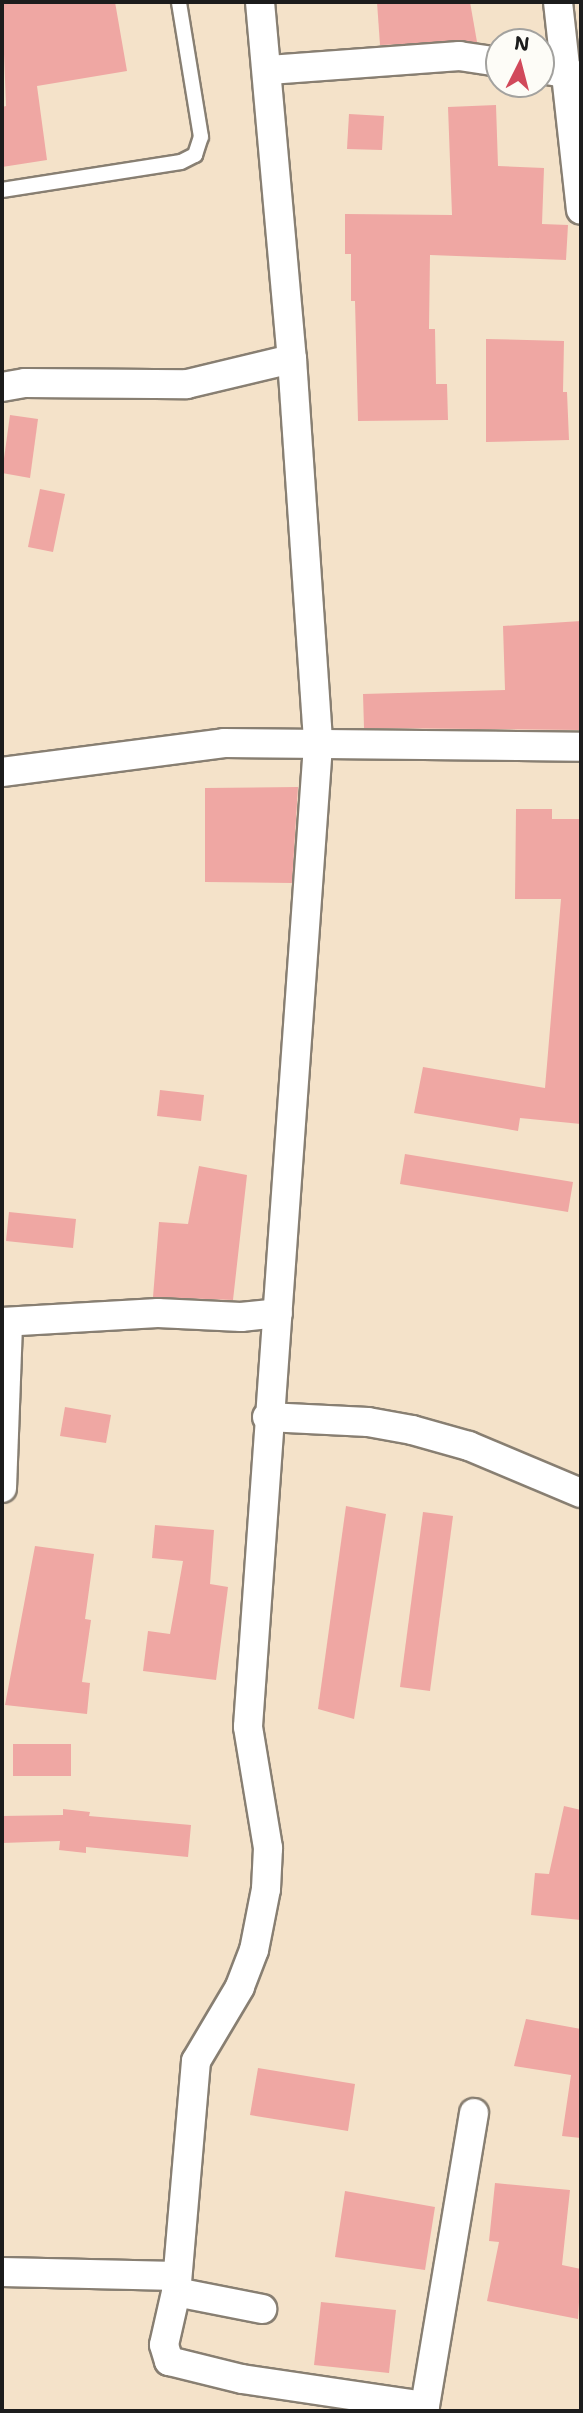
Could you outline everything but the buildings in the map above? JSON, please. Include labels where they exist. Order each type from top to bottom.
[{"type":"street","points":[[260,2],[269,70],[292,359],[318,745],[278,1314],[267,1417],[248,1727],[268,1848],[266,1888],[254,1950],[240,1987],[196,2061],[176,2284],[164,2345],[174,2365],[425,2406],[474,2113]]},
{"type":"street","points":[[558,2],[575,74],[581,210]]},
{"type":"street","points":[[269,70],[459,56],[485,60]]},
{"type":"street","points":[[555,71],[575,74]]},
{"type":"street","points":[[2,387],[187,384],[292,359]]},
{"type":"street","points":[[2,772],[224,743],[581,747]]},
{"type":"street","points":[[2,1488],[5,1322],[158,1313],[241,1317],[278,1314]]},
{"type":"street","points":[[267,1417],[368,1422],[412,1430],[469,1446],[581,1493]]},
{"type":"street","points":[[2,2272],[176,2284],[262,2309]]},
{"type":"lane","points":[[2,190],[181,162],[195,155],[201,137],[179,2]]}]
